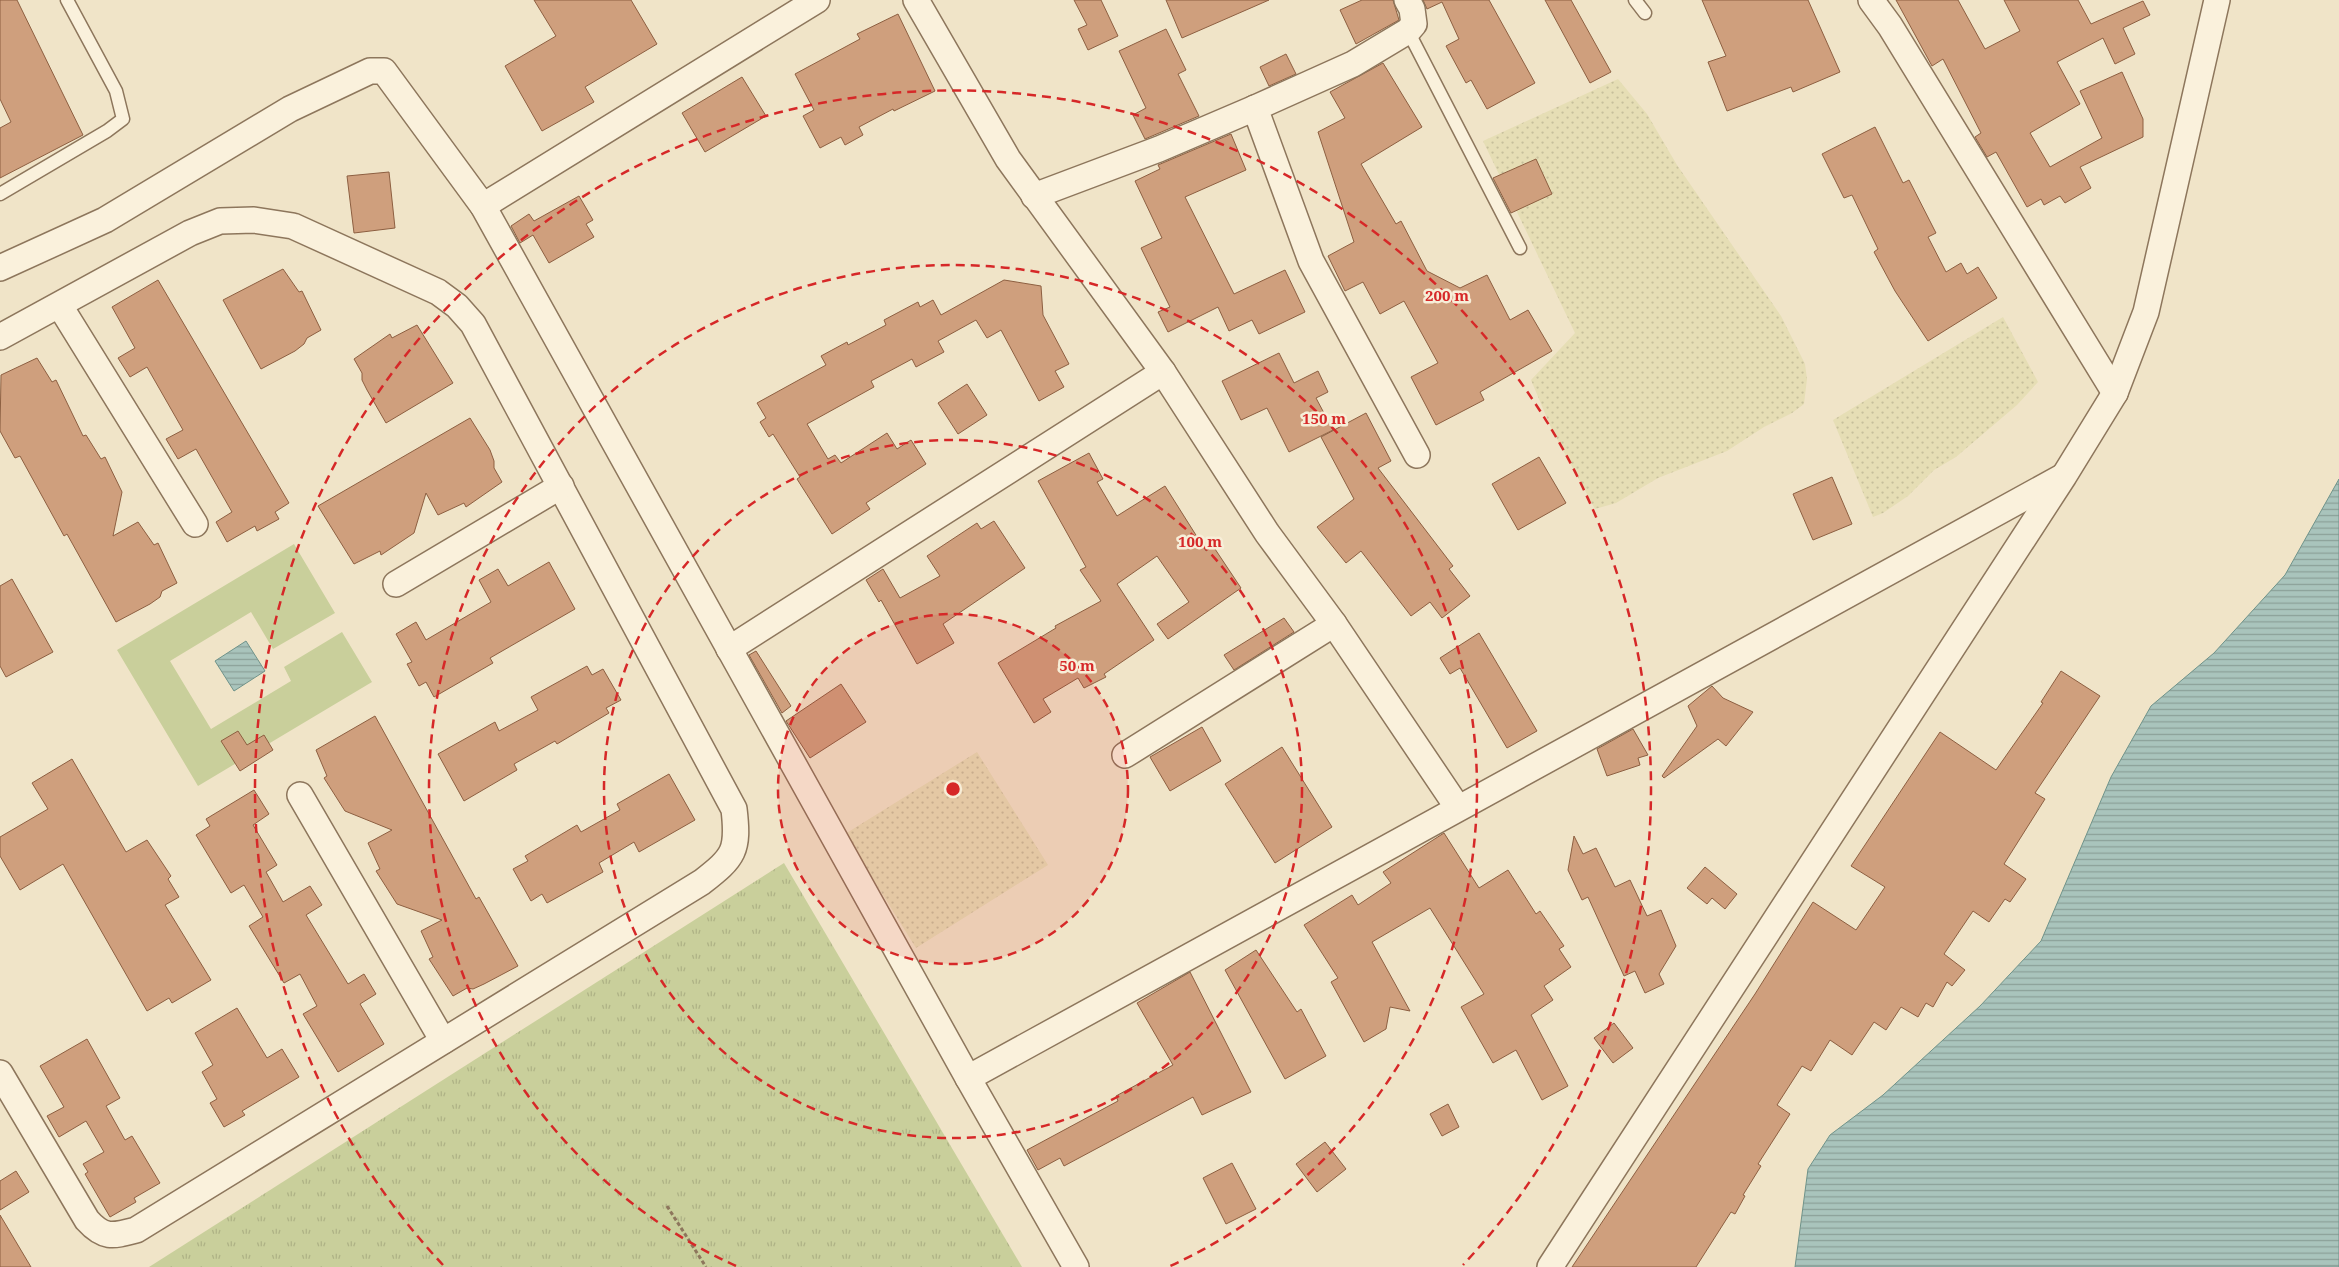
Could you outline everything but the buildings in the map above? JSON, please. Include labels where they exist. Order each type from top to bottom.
[{"type":"street","points":[[483,206],[817,0]]},
{"type":"street","points":[[916,0],[1008,159],[1163,372],[1267,533],[1334,624],[1458,808]]},
{"type":"street","points":[[1034,196],[1159,149],[1353,64],[1408,31],[1414,24],[1412,9],[1407,0]]},
{"type":"street","points":[[1871,0],[1890,26],[2115,393]]},
{"type":"street","points":[[1550,1267],[2064,476],[2115,393],[2146,312],[2216,0]]},
{"type":"street","points":[[0,268],[105,220],[290,108],[370,71],[384,72],[483,206],[968,1078],[1076,1267]]},
{"type":"street","points":[[1255,108],[1311,261],[1416,455]]},
{"type":"street","points":[[0,337],[60,306],[190,233],[220,221],[254,220],[294,226],[438,292],[457,306],[473,324],[734,809],[736,829],[734,851],[723,865],[702,882],[136,1230],[114,1236],[98,1232],[87,1220],[0,1073]]},
{"type":"street","points":[[60,306],[195,524]]},
{"type":"street","points":[[729,649],[1163,372]]},
{"type":"street","points":[[968,1078],[2064,476]]},
{"type":"street","points":[[396,584],[560,486]]},
{"type":"street","points":[[1125,755],[1334,624]]},
{"type":"street","points":[[300,795],[443,1041]]},
{"type":"lane","points":[[0,194],[107,131],[123,118],[116,91],[67,0]]},
{"type":"lane","points":[[1636,0],[1646,13]]},
{"type":"lane","points":[[1408,31],[1520,248]]},
{"type":"path","points":[[667,1206],[706,1267]]},
{"type":"shaded area","points":[[1618,79],[1647,114],[1677,165],[1781,316],[1805,364],[1807,379],[1804,404],[1792,413],[1764,427],[1727,451],[1658,478],[1616,503],[1595,509],[1552,430],[1531,380],[1575,333],[1483,141]]},
{"type":"shaded area","points":[[2003,317],[2038,382],[2017,405],[1956,457],[1934,470],[1908,496],[1883,513],[1873,517],[1833,420]]},
{"type":"shaded area","points":[[977,752],[1048,865],[916,948],[845,834]]},
{"type":"green space","points":[[294,544],[335,613],[273,649],[251,612],[170,661],[211,729],[291,681],[284,667],[342,632],[372,682],[198,786],[117,650]]},
{"type":"green space","points":[[784,863],[1022,1267],[149,1267]]},
{"type":"water","points":[[2339,479],[2339,1267],[1795,1267],[1808,1169],[1830,1135],[1883,1095],[1980,1006],[2041,941],[2111,777],[2151,706],[2214,653],[2285,575]]},
{"type":"water","points":[[246,641],[265,671],[234,691],[215,661]]}]
